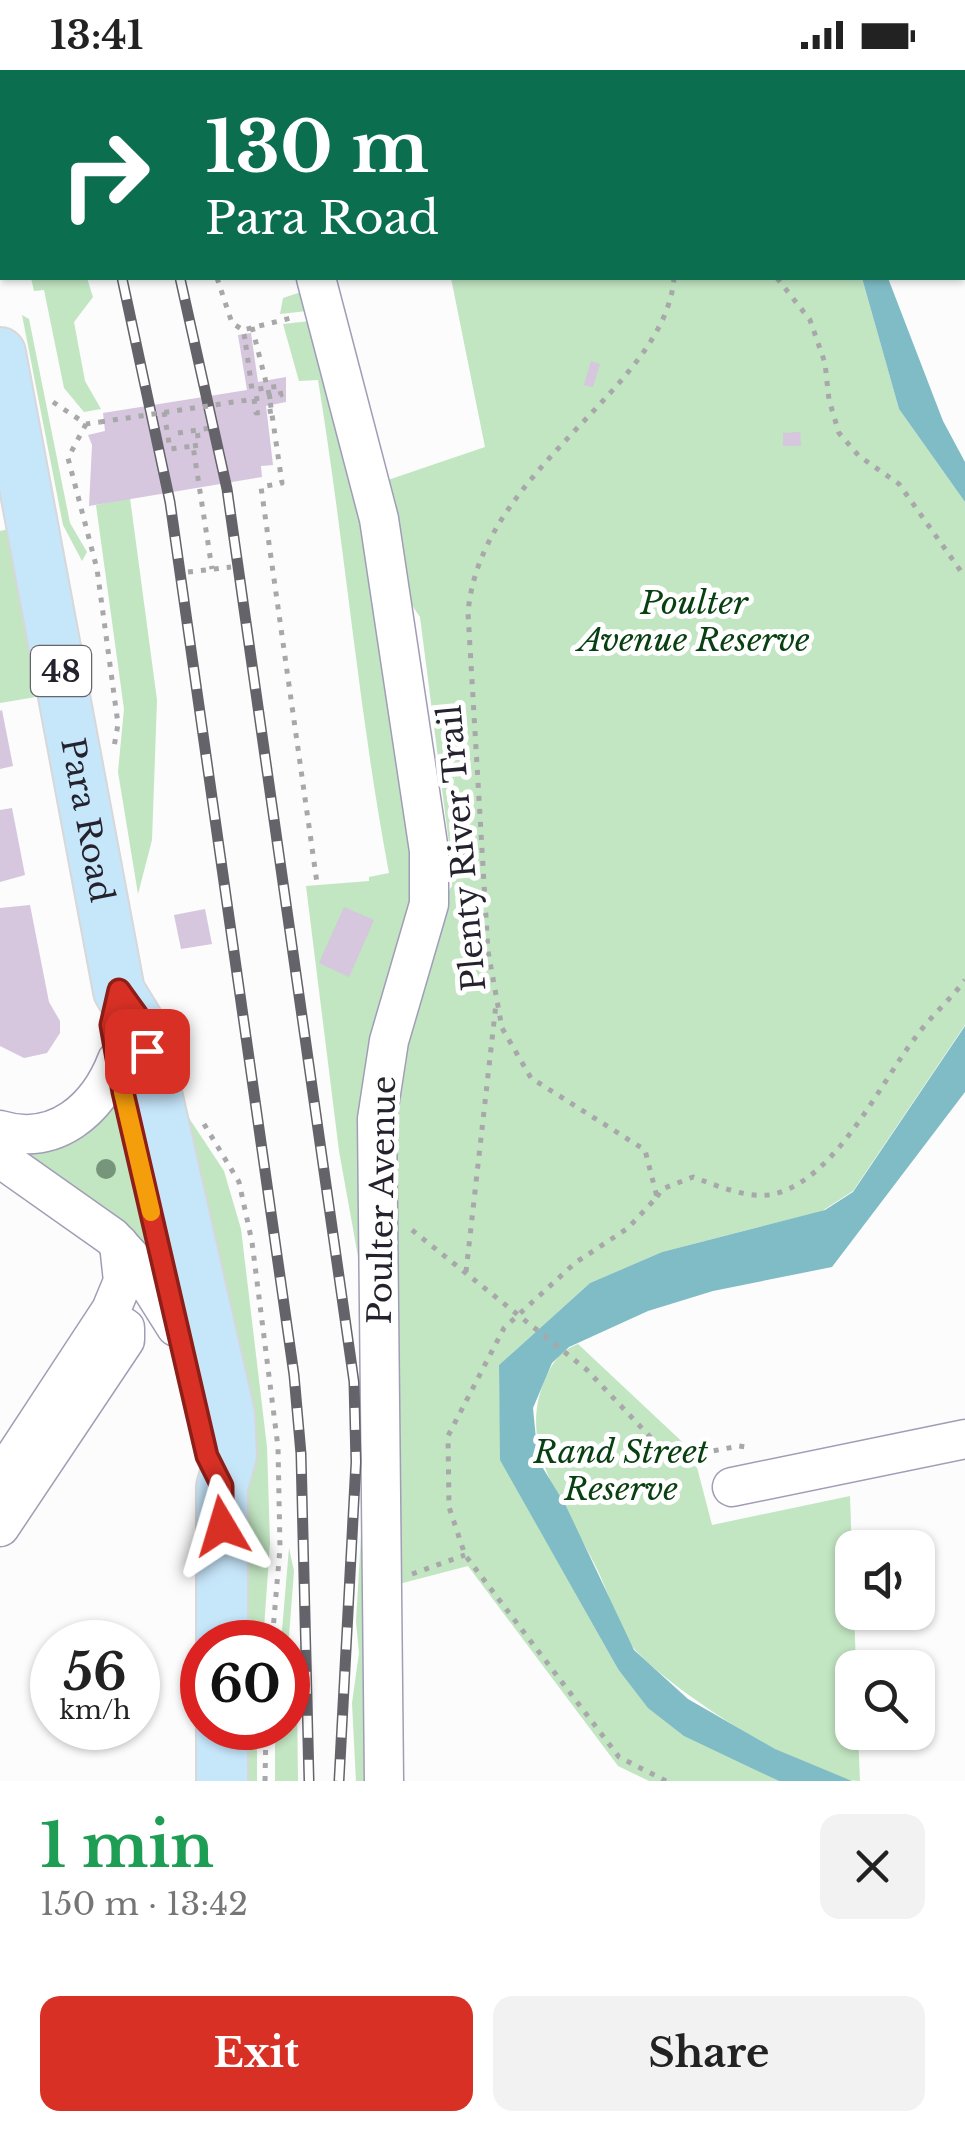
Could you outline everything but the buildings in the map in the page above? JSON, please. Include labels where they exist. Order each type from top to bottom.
[{"type":"main road","name":"Para Road","points":[[0,353],[119,990],[141,1028],[224,1392],[231,1454],[222,1486],[222,1620]]},
{"type":"main road","name":"Para Road","points":[[119,990],[111,1012],[117,1060],[207,1456],[222,1486]]},
{"type":"main road","points":[[222,1750],[222,1781]]},
{"type":"street","name":"Poulter Avenue","points":[[317,280],[379,519],[429,851],[429,904],[381,1081],[378,1203],[384,1781]]},
{"type":"street","points":[[0,1130],[36,1135],[68,1124],[100,1094],[117,1060]]},
{"type":"street","points":[[0,1158],[119,1244],[176,1327]]},
{"type":"street","points":[[0,1479],[107,1317],[122,1281],[119,1244]]},
{"type":"street","points":[[0,1526],[124,1340],[125,1328],[107,1317]]},
{"type":"street","points":[[732,1487],[965,1439]]},
{"type":"path","points":[[217,280],[232,323],[244,330]]},
{"type":"path","name":"Plenty River Trail","points":[[657,1197],[645,1150],[531,1078],[502,1028],[488,952],[468,654],[474,576],[493,533],[528,480],[659,326],[673,280]]},
{"type":"path","points":[[778,280],[810,320],[826,362],[829,400],[839,433],[859,456],[899,484],[965,577]]},
{"type":"path","points":[[252,328],[272,412],[282,482],[260,487],[316,883]]},
{"type":"path","points":[[53,402],[86,424],[281,395],[279,386],[252,390],[245,339]]},
{"type":"path","points":[[254,399],[256,413],[272,412]]},
{"type":"path","points":[[164,412],[170,449],[199,445],[197,430]]},
{"type":"path","points":[[68,458],[86,424]]},
{"type":"path","points":[[178,433],[210,428]]},
{"type":"path","points":[[193,446],[212,569]]},
{"type":"path","points":[[188,572],[231,567]]},
{"type":"path","points":[[666,1781],[619,1758],[465,1555],[449,1507],[448,1436],[504,1328],[575,1263],[628,1228],[662,1189],[692,1177],[726,1189],[772,1194],[813,1175],[916,1037],[965,980]]},
{"type":"path","points":[[466,1272],[496,996]]},
{"type":"path","points":[[378,1203],[587,1370],[671,1459],[739,1446],[762,1452]]},
{"type":"path","points":[[381,1585],[465,1555]]},
{"type":"path","points":[[265,1781],[266,1750]]},
{"type":"green space","points":[[31,280],[88,280],[93,297],[74,322],[85,381],[101,409],[84,412],[64,388],[44,290],[34,291]]},
{"type":"green space","name":"Poulter Avenue Reserve","points":[[451,280],[863,280],[899,409],[965,502],[965,1025],[853,1191],[822,1211],[662,1252],[590,1283],[499,1365],[501,1460],[618,1669],[751,1767],[779,1781],[649,1781],[618,1766],[468,1566],[395,1585],[395,1080],[443,899],[452,886],[452,867],[420,617],[407,598],[385,481],[485,447]]},
{"type":"green space","points":[[301,292],[307,311],[280,314],[283,298]]},
{"type":"green space","points":[[22,315],[29,319],[70,523],[87,552],[82,561],[63,525]]},
{"type":"green space","points":[[310,321],[368,534],[418,889],[383,1010],[372,1781],[356,1781],[352,1703],[359,1653],[356,1622],[364,1484],[359,1262],[339,1151],[306,886],[369,881],[369,877],[389,873],[318,380],[299,381],[283,324]]},
{"type":"green space","points":[[130,498],[157,700],[152,840],[138,894],[118,772],[124,709],[96,505]]},
{"type":"green space","points":[[9,529],[42,696],[0,703],[0,531]]},
{"type":"green space","points":[[114,1099],[146,1238],[145,1244],[13,1145]]},
{"type":"green space","points":[[181,1106],[224,1171],[241,1229],[267,1447],[270,1543],[265,1620],[241,1620]]},
{"type":"green space","name":"Rand Street Reserve","points":[[578,1344],[693,1452],[712,1525],[850,1496],[851,1530],[835,1530],[835,1630],[855,1630],[855,1650],[835,1650],[835,1750],[859,1750],[860,1781],[809,1766],[743,1731],[681,1689],[631,1645],[541,1456],[537,1407],[553,1364]]},
{"type":"green space","points":[[289,1548],[294,1571],[290,1620],[283,1620]]},
{"type":"green space","points":[[244,1750],[257,1750],[257,1781],[243,1781]]},
{"type":"green space","points":[[275,1750],[298,1750],[298,1781],[275,1781]]},
{"type":"water","points":[[863,280],[889,280],[943,421],[965,462],[965,502],[899,409]]},
{"type":"water","points":[[965,1026],[965,1092],[832,1267],[713,1291],[648,1311],[569,1347],[552,1363],[533,1408],[538,1460],[566,1506],[634,1650],[688,1699],[775,1749],[852,1781],[779,1781],[684,1736],[648,1708],[618,1669],[500,1460],[499,1365],[590,1283],[662,1252],[825,1210],[853,1192]]},
{"type":"railway","points":[[122,280],[170,502],[294,1375],[301,1454],[309,1781]]},
{"type":"railway","points":[[180,280],[227,489],[354,1382],[356,1462],[339,1781]]},
{"type":"slow traffic","points":[[123,1092],[151,1212]]},
{"type":"route","points":[[147,1051],[137,1015],[119,990],[111,1025],[123,1092],[210,1468],[222,1486],[222,1526]]}]
